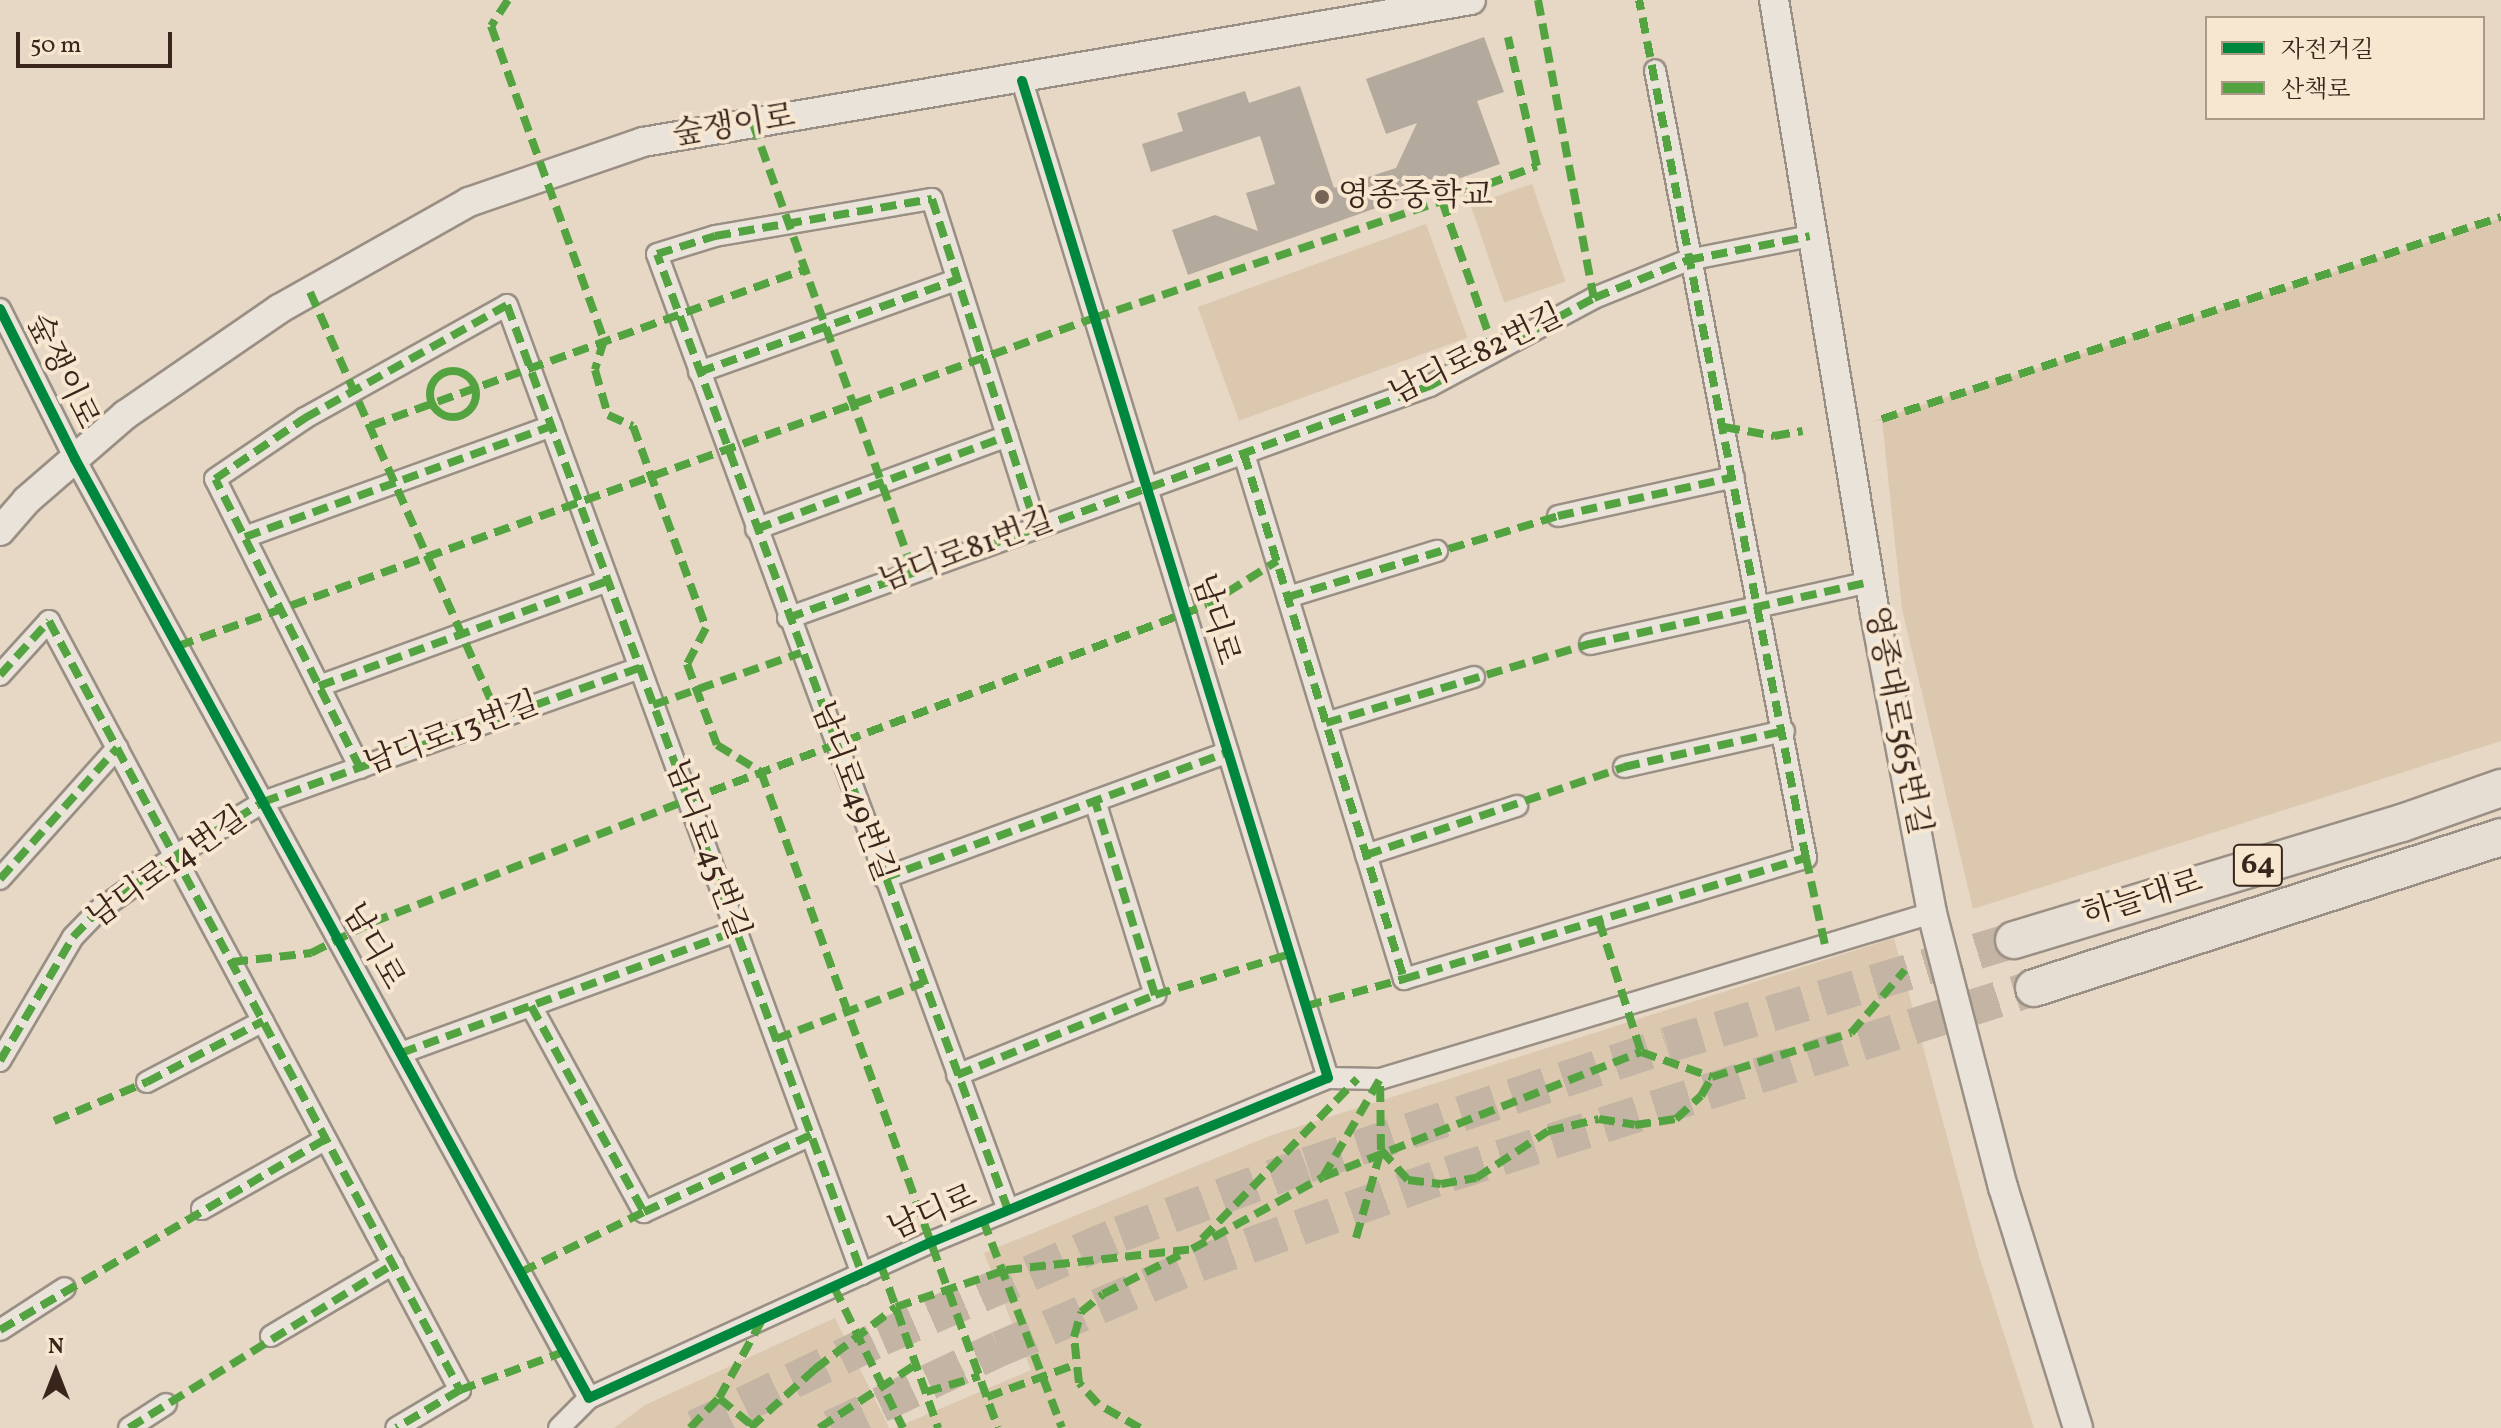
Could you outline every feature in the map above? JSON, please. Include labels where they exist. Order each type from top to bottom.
[{"type":"highway","name":"하늘대로","points":[[2014,940],[2402,823],[2501,788]]},
{"type":"highway","name":"하늘대로","points":[[2034,988],[2501,837]]},
{"type":"street","name":"숲쟁이로","points":[[0,531],[125,415],[279,309],[469,202],[643,142],[1022,81],[1471,0]]},
{"type":"street","name":"영종대로565번길","points":[[1774,0],[1810,236],[1932,913],[2003,1187],[2078,1428]]},
{"type":"street","points":[[1244,454],[1404,979],[1806,858],[1761,604],[1688,260],[1655,70]]},
{"type":"street","name":"남디로","points":[[75,459],[589,1398],[1008,1210],[1328,1078],[1022,81]]},
{"type":"street","name":"남디로49번길","points":[[956,280],[932,199],[715,236],[657,254],[788,618],[1008,1210]]},
{"type":"street","name":"남디로82번길","points":[[1146,487],[1430,386],[1594,298],[1688,260],[1810,236]]},
{"type":"street","points":[[699,372],[956,280],[1036,527]]},
{"type":"street","name":"남디로45번길","points":[[360,768],[215,479],[305,418],[507,305],[862,1274]]},
{"type":"street","name":"숲쟁이로","points":[[0,309],[75,459]]},
{"type":"street","points":[[245,537],[551,426]]},
{"type":"street","points":[[756,529],[1007,436]]},
{"type":"street","points":[[1558,516],[1734,477]]},
{"type":"street","name":"남디로81번길","points":[[788,618],[1146,487]]},
{"type":"street","points":[[1288,597],[1437,551]]},
{"type":"street","points":[[319,686],[608,581]]},
{"type":"street","points":[[1590,644],[1870,582]]},
{"type":"street","points":[[0,675],[49,621],[460,1390],[396,1428]]},
{"type":"street","name":"남디로13번길","points":[[263,802],[640,668]]},
{"type":"street","points":[[1326,723],[1474,677]]},
{"type":"street","points":[[1624,767],[1784,731]]},
{"type":"street","points":[[0,879],[117,748]]},
{"type":"street","points":[[884,878],[1228,752]]},
{"type":"street","points":[[957,1075],[1155,995],[1095,801]]},
{"type":"street","name":"남디로14번길","points":[[0,1061],[73,937],[98,911],[175,856],[263,802]]},
{"type":"street","points":[[1366,855],[1517,806]]},
{"type":"street","points":[[1328,1078],[1380,1079],[1932,913]]},
{"type":"street","points":[[401,1053],[736,931]]},
{"type":"street","points":[[531,1006],[644,1212],[811,1135]]},
{"type":"street","points":[[147,1082],[263,1021]]},
{"type":"street","points":[[202,1209],[326,1139]]},
{"type":"street","points":[[271,1336],[393,1264]]},
{"type":"street","points":[[0,1330],[65,1288]]},
{"type":"street","points":[[559,1428],[589,1398]]},
{"type":"street","points":[[129,1428],[166,1404]]},
{"type":"shaded area","points":[[1532,184],[1566,281],[1504,303],[1471,205]]},
{"type":"shaded area","points":[[2501,218],[2501,741],[1973,909],[1902,609],[1882,420],[1870,422]]},
{"type":"shaded area","points":[[1426,224],[1467,338],[1239,421],[1198,307]]},
{"type":"shaded area","points":[[1894,938],[1978,1253],[2034,1428],[895,1428],[1031,1370],[984,1253],[1272,1135]]},
{"type":"shaded area","points":[[835,1318],[889,1428],[614,1428],[645,1405]]},
{"type":"building","points":[[1484,37],[1504,92],[1477,101],[1500,164],[1188,275],[1172,230],[1215,215],[1258,231],[1246,193],[1275,184],[1260,136],[1151,172],[1142,144],[1183,131],[1177,113],[1245,91],[1249,103],[1300,86],[1334,188],[1396,168],[1417,123],[1386,134],[1366,79]]},
{"type":"tunnel","points":[[695,1428],[881,1338],[1120,1234],[1307,1165],[1667,1045],[2014,940]]},
{"type":"tunnel","points":[[831,1428],[999,1349],[1198,1264],[1449,1174],[2034,988]]},
{"type":"marked path","points":[[508,0],[491,26],[604,340],[595,370],[608,415],[633,426],[706,628],[687,664],[717,745],[761,772],[998,1428]]},
{"type":"marked path","points":[[1538,0],[1594,298]]},
{"type":"marked path","points":[[1244,454],[1404,979],[1806,858],[1639,0]]},
{"type":"marked path","points":[[1442,201],[1537,166],[1508,37]]},
{"type":"marked path","points":[[753,124],[913,572]]},
{"type":"marked path","points":[[1008,1210],[657,254],[715,236],[932,199],[1036,527]]},
{"type":"marked path","points":[[178,646],[1094,318],[1442,201],[1495,352]]},
{"type":"marked path","points":[[1882,419],[2501,217]]},
{"type":"marked path","points":[[788,618],[1430,386],[1594,298],[1688,260],[1810,236]]},
{"type":"marked path","points":[[370,426],[805,269]]},
{"type":"marked path","points":[[699,372],[956,280]]},
{"type":"marked path","points":[[310,292],[499,718]]},
{"type":"marked path","points":[[360,768],[215,479],[305,418],[507,305],[862,1274]]},
{"type":"marked path","points":[[453,371],[469,378],[476,394],[469,410],[453,417],[437,410],[430,394],[437,378],[453,371]]},
{"type":"marked path","points":[[245,537],[551,426]]},
{"type":"marked path","points":[[1724,427],[1774,436],[1803,431]]},
{"type":"marked path","points":[[756,529],[1007,436]]},
{"type":"marked path","points":[[1288,597],[1558,516],[1734,477]]},
{"type":"marked path","points":[[232,962],[311,953],[373,922],[1207,605],[1277,561]]},
{"type":"marked path","points":[[319,686],[608,581]]},
{"type":"marked path","points":[[1326,723],[1590,644],[1870,582]]},
{"type":"marked path","points":[[0,675],[49,621],[460,1390],[396,1428]]},
{"type":"marked path","points":[[653,705],[801,653]]},
{"type":"marked path","points":[[0,1061],[73,937],[98,911],[175,856],[263,802],[640,668]]},
{"type":"marked path","points":[[1366,855],[1624,767],[1784,731]]},
{"type":"marked path","points":[[0,879],[117,748]]},
{"type":"marked path","points":[[884,878],[1228,752]]},
{"type":"marked path","points":[[957,1075],[1155,995],[1095,801]]},
{"type":"marked path","points":[[1806,858],[1825,945]]},
{"type":"marked path","points":[[1599,921],[1641,1052],[1712,1077]]},
{"type":"marked path","points":[[401,1053],[736,931]]},
{"type":"marked path","points":[[1155,995],[1290,954]]},
{"type":"marked path","points":[[1381,1150],[1408,1180],[1441,1184],[1476,1178],[1548,1131],[1599,1119],[1635,1125],[1676,1119],[1701,1096],[1712,1077],[1851,1033],[1905,970]]},
{"type":"marked path","points":[[1306,1006],[1404,979]]},
{"type":"marked path","points":[[776,1039],[923,983]]},
{"type":"marked path","points":[[531,1006],[644,1212],[811,1135]]},
{"type":"marked path","points":[[54,1121],[147,1082],[263,1021]]},
{"type":"marked path","points":[[1323,1177],[1641,1052]]},
{"type":"marked path","points":[[1202,1239],[1357,1079]]},
{"type":"marked path","points":[[1356,1238],[1381,1150],[1380,1079]]},
{"type":"marked path","points":[[750,1428],[815,1369],[896,1307],[1006,1270],[1192,1249],[1323,1177],[1380,1079]]},
{"type":"marked path","points":[[0,1330],[326,1139]]},
{"type":"marked path","points":[[521,1272],[644,1212]]},
{"type":"marked path","points":[[983,1220],[1062,1428]]},
{"type":"marked path","points":[[1140,1428],[1098,1404],[1079,1383],[1074,1337],[1081,1312],[1103,1294],[1180,1255]]},
{"type":"marked path","points":[[129,1428],[393,1264]]},
{"type":"marked path","points":[[881,1265],[938,1428]]},
{"type":"marked path","points":[[834,1287],[903,1428]]},
{"type":"marked path","points":[[690,1428],[719,1398],[761,1322]]},
{"type":"marked path","points":[[460,1390],[564,1352]]},
{"type":"marked path","points":[[819,1428],[915,1365]]},
{"type":"marked path","points":[[987,1397],[1074,1365]]},
{"type":"marked path","points":[[926,1392],[980,1376]]},
{"type":"marked path","points":[[719,1398],[755,1428]]},
{"type":"cycle path","points":[[0,309],[75,459],[589,1398],[934,1241],[1328,1078],[1022,81]]},
{"type":"place","name":"영종중학교","points":[[1322,197]]}]
